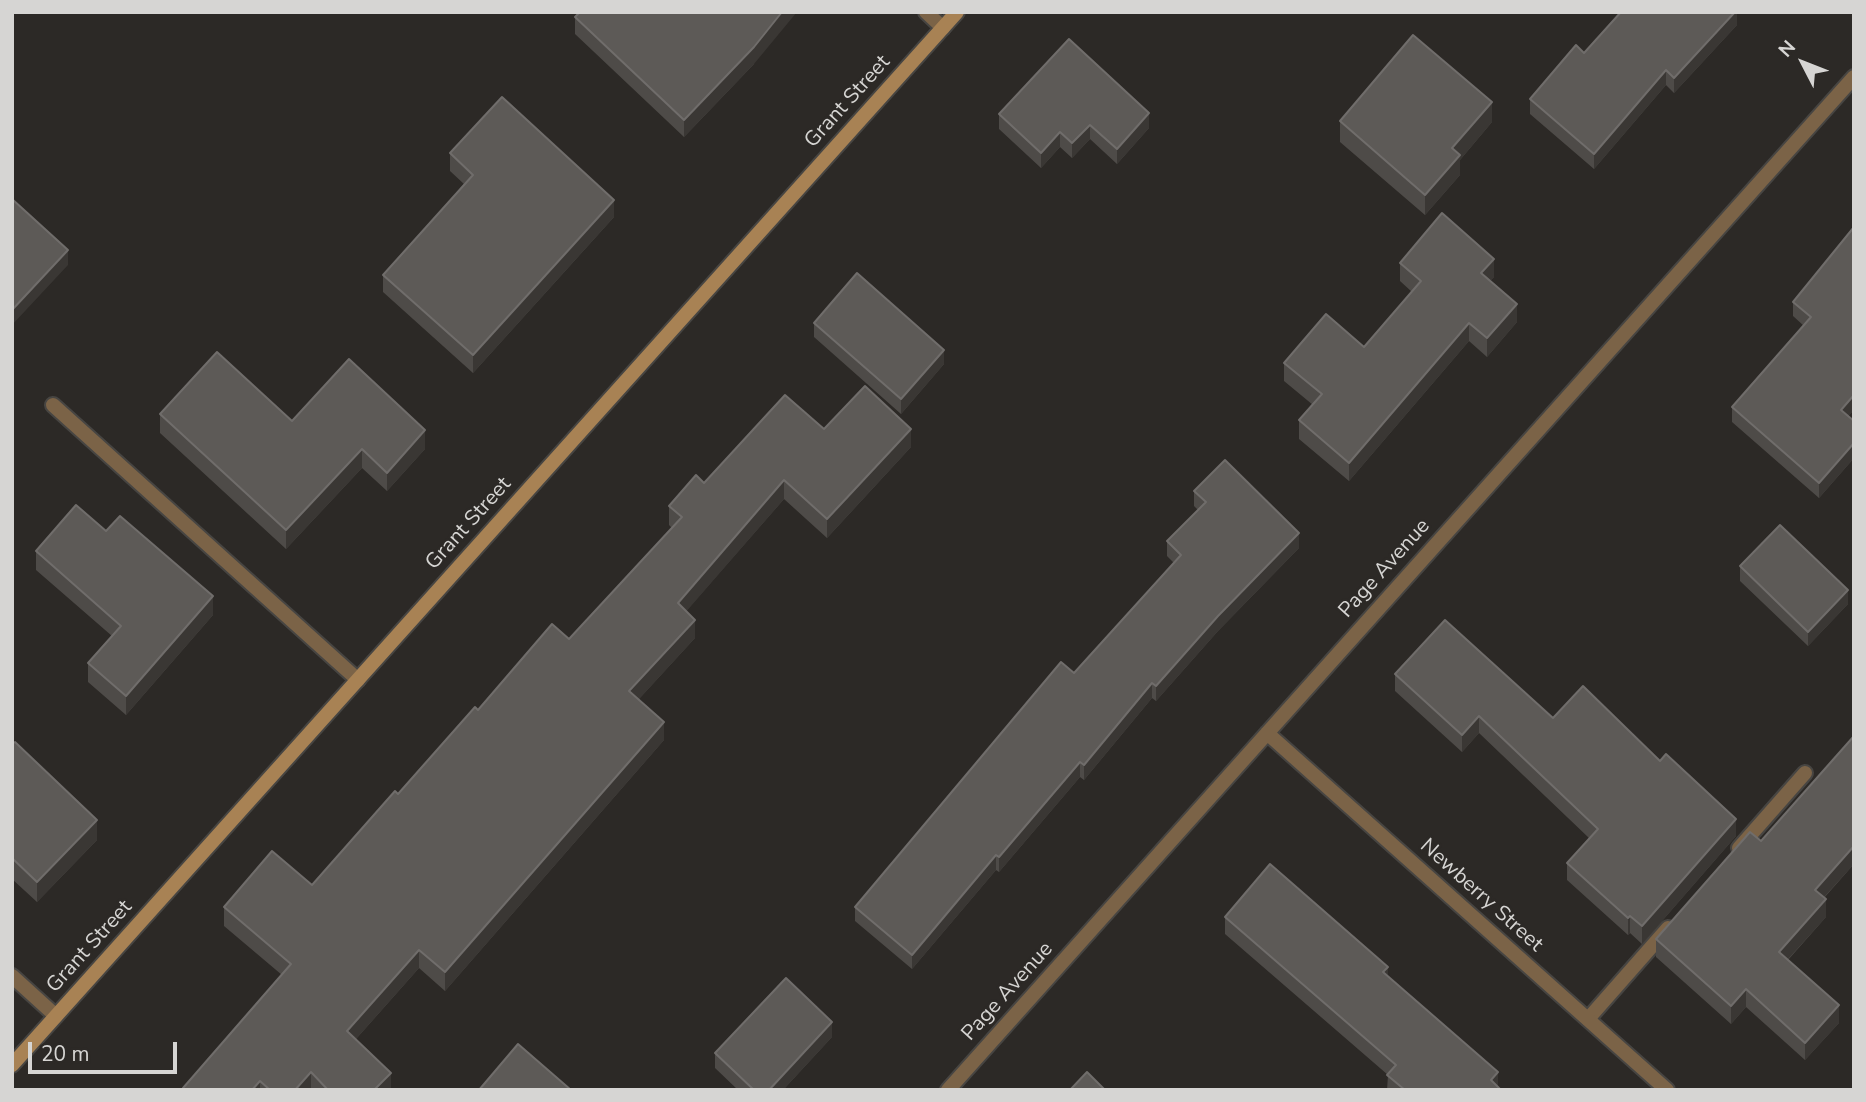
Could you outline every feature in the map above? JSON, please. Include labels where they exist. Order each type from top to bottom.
[{"type":"street","points":[[926,12],[943,27]]},
{"type":"street","name":"Grant Street","points":[[12,1065],[957,12]]},
{"type":"street","name":"Page Avenue","points":[[948,1090],[1854,77]]},
{"type":"street","points":[[53,405],[358,680]]},
{"type":"street","name":"Newberry Street","points":[[1267,733],[1667,1090]]},
{"type":"street","points":[[1732,855],[1805,773]]},
{"type":"street","points":[[1588,1019],[1678,917]]},
{"type":"street","points":[[12,976],[56,1016]]},
{"type":"building","points":[[580,12],[782,12],[754,47],[684,120],[575,17]]},
{"type":"building","points":[[1621,12],[1735,12],[1674,78],[1666,70],[1594,154],[1530,99],[1576,45],[1584,53]]},
{"type":"building","points":[[1413,35],[1492,102],[1452,148],[1460,155],[1425,195],[1340,121]]},
{"type":"building","points":[[1069,39],[1149,113],[1117,149],[1090,125],[1072,143],[1060,132],[1041,153],[999,114]]},
{"type":"building","points":[[502,97],[614,200],[473,355],[383,275],[473,175],[450,153]]},
{"type":"building","points":[[12,199],[68,250],[12,310]]},
{"type":"building","points":[[1442,213],[1494,259],[1481,273],[1517,304],[1487,338],[1469,323],[1349,463],[1299,420],[1322,394],[1284,363],[1326,314],[1364,347],[1421,281],[1400,263]]},
{"type":"building","points":[[1854,227],[1854,395],[1841,410],[1854,421],[1854,443],[1819,483],[1732,407],[1811,317],[1793,302]]},
{"type":"building","points":[[857,273],[944,350],[901,399],[814,323]]},
{"type":"building","points":[[217,352],[292,421],[349,359],[425,430],[387,473],[362,449],[286,530],[160,414]]},
{"type":"building","points":[[865,386],[911,429],[827,519],[784,480],[678,603],[695,620],[629,691],[664,722],[445,972],[419,950],[347,1031],[391,1073],[374,1090],[328,1090],[311,1072],[295,1090],[270,1090],[260,1081],[252,1090],[185,1090],[183,1088],[291,964],[224,907],[272,851],[312,885],[395,791],[398,794],[475,707],[478,710],[552,624],[569,639],[682,517],[669,506],[696,475],[704,483],[785,395],[824,429]]},
{"type":"building","points":[[1225,460],[1299,533],[1218,616],[1156,686],[1152,683],[1084,765],[1080,762],[999,857],[996,855],[912,955],[855,907],[1061,662],[1074,673],[1181,555],[1167,541],[1206,502],[1194,491]]},
{"type":"building","points":[[76,505],[106,531],[120,516],[213,596],[126,696],[88,663],[121,626],[36,551]]},
{"type":"building","points":[[1780,525],[1848,590],[1808,632],[1740,566]]},
{"type":"building","points":[[1445,620],[1553,718],[1583,686],[1660,761],[1666,754],[1736,819],[1642,926],[1630,916],[1628,918],[1567,863],[1598,829],[1479,716],[1462,735],[1395,674]]},
{"type":"building","points":[[1854,736],[1854,846],[1815,890],[1826,899],[1779,952],[1839,1005],[1805,1043],[1746,989],[1731,1006],[1656,939],[1750,832],[1761,841]]},
{"type":"building","points":[[15,742],[97,820],[37,882],[12,858],[12,744]]},
{"type":"building","points":[[1270,864],[1388,967],[1383,972],[1498,1072],[1491,1080],[1501,1090],[1405,1090],[1387,1075],[1396,1065],[1225,917]]},
{"type":"building","points":[[786,978],[832,1022],[769,1090],[754,1090],[715,1053]]},
{"type":"building","points":[[518,1044],[571,1090],[479,1090]]},
{"type":"building","points":[[1087,1072],[1105,1090],[1070,1090]]}]
